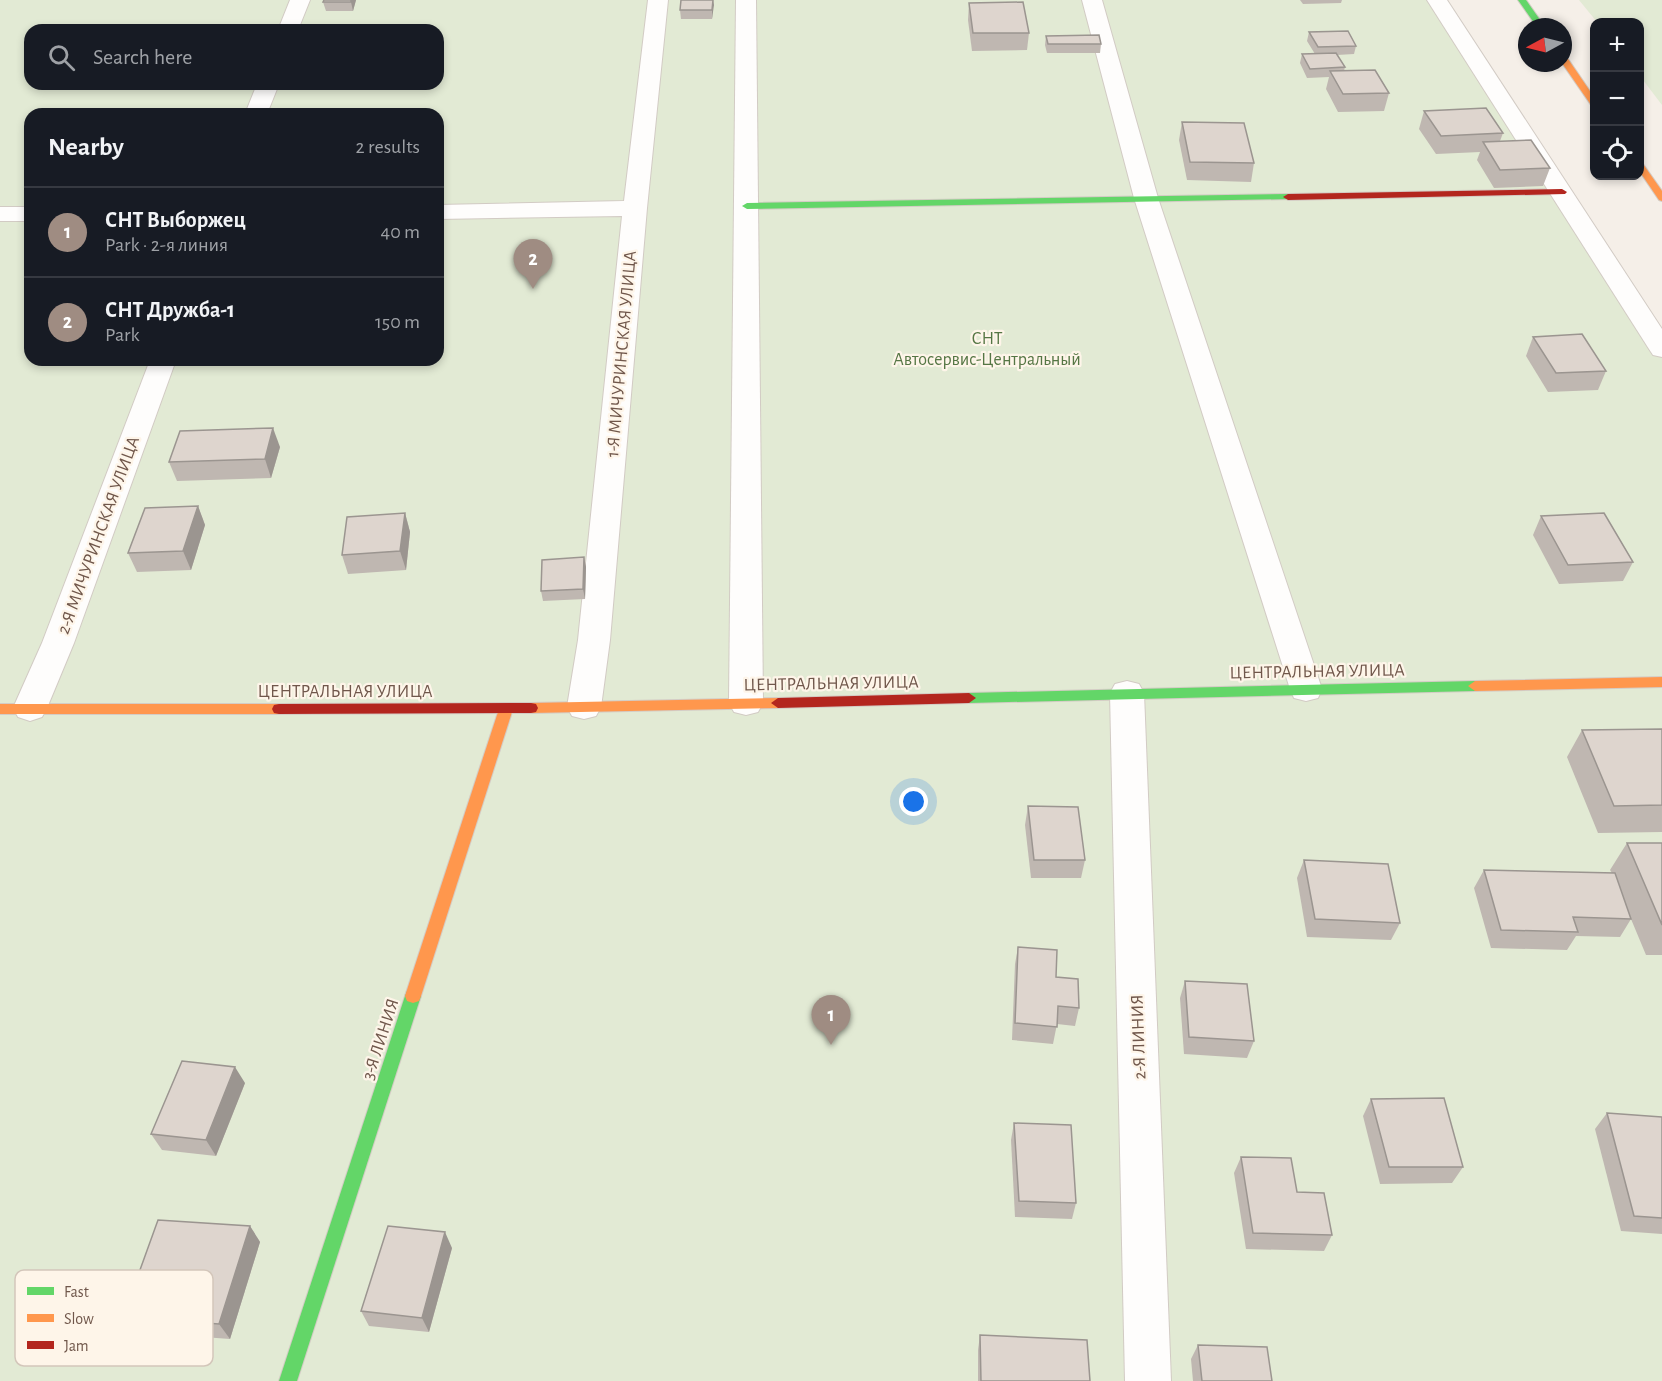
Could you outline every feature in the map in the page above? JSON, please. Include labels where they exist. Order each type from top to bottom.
[{"type":"street","points":[[290,24],[300,0]]},
{"type":"street","name":"1-Я МИЧУРИНСКАЯ УЛИЦА","points":[[584,707],[594,640],[635,208],[658,0]]},
{"type":"street","points":[[746,0],[746,703]]},
{"type":"street","points":[[1092,0],[1146,198],[1306,689]]},
{"type":"street","points":[[1437,0],[1662,349]]},
{"type":"street","points":[[1522,0],[1535,18]]},
{"type":"street","points":[[1572,71],[1590,97]]},
{"type":"street","points":[[258,108],[266,90]]},
{"type":"street","points":[[1644,172],[1662,198]]},
{"type":"street","points":[[747,206],[1562,192]]},
{"type":"street","points":[[444,212],[635,208]]},
{"type":"street","points":[[0,214],[24,214]]},
{"type":"street","name":"2-Я МИЧУРИНСКАЯ УЛИЦА","points":[[30,708],[58,643],[161,366]]},
{"type":"street","name":"ЦЕНТРАЛЬНАЯ УЛИЦА","points":[[0,709],[506,709],[1662,682]]},
{"type":"street","name":"2-Я ЛИНИЯ","points":[[1127,693],[1148,1381]]},
{"type":"street","name":"3-Я ЛИНИЯ","points":[[288,1381],[506,709]]},
{"type":"green space","name":"СНТ Автосервис-Центральный","points":[[0,0],[1433,0],[1662,350],[1662,1381],[0,1381]]},
{"type":"green space","points":[[1579,0],[1662,0],[1662,105],[1644,81],[1644,18],[1594,18]]},
{"type":"building","points":[[324,0],[351,0],[351,2],[323,2]]},
{"type":"building","points":[[681,0],[713,0],[712,10],[680,10]]},
{"type":"building","points":[[1023,2],[1029,33],[973,33],[969,3]]},
{"type":"building","points":[[1348,31],[1356,46],[1318,47],[1309,32]]},
{"type":"building","points":[[1099,35],[1101,44],[1048,44],[1046,36]]},
{"type":"building","points":[[1336,53],[1345,67],[1310,69],[1302,54]]},
{"type":"building","points":[[1375,70],[1389,93],[1343,94],[1330,71]]},
{"type":"building","points":[[1486,108],[1503,133],[1441,136],[1424,111]]},
{"type":"building","points":[[1182,122],[1244,123],[1254,163],[1190,162]]},
{"type":"building","points":[[1531,140],[1550,168],[1500,170],[1483,142]]},
{"type":"building","points":[[1582,334],[1606,371],[1556,373],[1533,337]]},
{"type":"building","points":[[273,428],[265,459],[169,462],[180,431]]},
{"type":"building","points":[[198,506],[183,551],[128,553],[145,508]]},
{"type":"building","points":[[405,513],[400,551],[342,555],[347,517]]},
{"type":"building","points":[[1604,513],[1633,562],[1568,565],[1541,516]]},
{"type":"building","points":[[584,557],[583,589],[541,591],[542,560]]},
{"type":"building","points":[[1662,729],[1662,805],[1614,806],[1582,730]]},
{"type":"building","points":[[1028,806],[1078,807],[1085,860],[1034,860]]},
{"type":"building","points":[[1627,843],[1662,843],[1662,925]]},
{"type":"building","points":[[1304,860],[1388,864],[1400,923],[1315,919]]},
{"type":"building","points":[[1484,870],[1615,873],[1631,919],[1573,917],[1578,932],[1501,930]]},
{"type":"building","points":[[1018,947],[1057,950],[1056,977],[1078,979],[1079,1008],[1058,1006],[1057,1027],[1015,1023]]},
{"type":"building","points":[[1185,981],[1247,984],[1254,1041],[1189,1037]]},
{"type":"building","points":[[182,1061],[235,1067],[206,1140],[151,1134]]},
{"type":"building","points":[[1444,1098],[1463,1167],[1389,1167],[1371,1099]]},
{"type":"building","points":[[1607,1113],[1662,1117],[1662,1218],[1634,1216]]},
{"type":"building","points":[[1014,1123],[1071,1125],[1076,1203],[1019,1201]]},
{"type":"building","points":[[1241,1157],[1291,1158],[1297,1192],[1324,1193],[1332,1235],[1253,1233]]},
{"type":"building","points":[[158,1220],[250,1226],[219,1324],[213,1324],[213,1270],[140,1270]]},
{"type":"building","points":[[388,1226],[445,1232],[422,1318],[361,1311]]},
{"type":"building","points":[[980,1335],[1087,1340],[1090,1381],[981,1381]]},
{"type":"building","points":[[1198,1345],[1267,1347],[1272,1381],[1202,1381]]},
{"type":"traffic: fast","points":[[1522,0],[1535,18]]},
{"type":"traffic: fast","points":[[747,206],[1288,197]]},
{"type":"traffic: fast","points":[[969,698],[1475,686]]},
{"type":"traffic: fast","points":[[288,1381],[413,996]]},
{"type":"traffic: slow","points":[[1572,71],[1590,97]]},
{"type":"traffic: slow","points":[[1644,172],[1662,198]]},
{"type":"traffic: slow","points":[[1475,686],[1662,682]]},
{"type":"traffic: slow","points":[[531,708],[778,703]]},
{"type":"traffic: slow","points":[[0,709],[279,709]]},
{"type":"traffic: slow","points":[[413,996],[506,709]]},
{"type":"traffic: jam","points":[[1288,197],[1562,192]]},
{"type":"traffic: jam","points":[[778,703],[969,698]]},
{"type":"traffic: jam","points":[[279,709],[531,708]]},
{"type":"place","name":"СНТ Дружба-1","points":[[533,289]]},
{"type":"place","name":"СНТ Выборжец","points":[[831,1045]]}]
